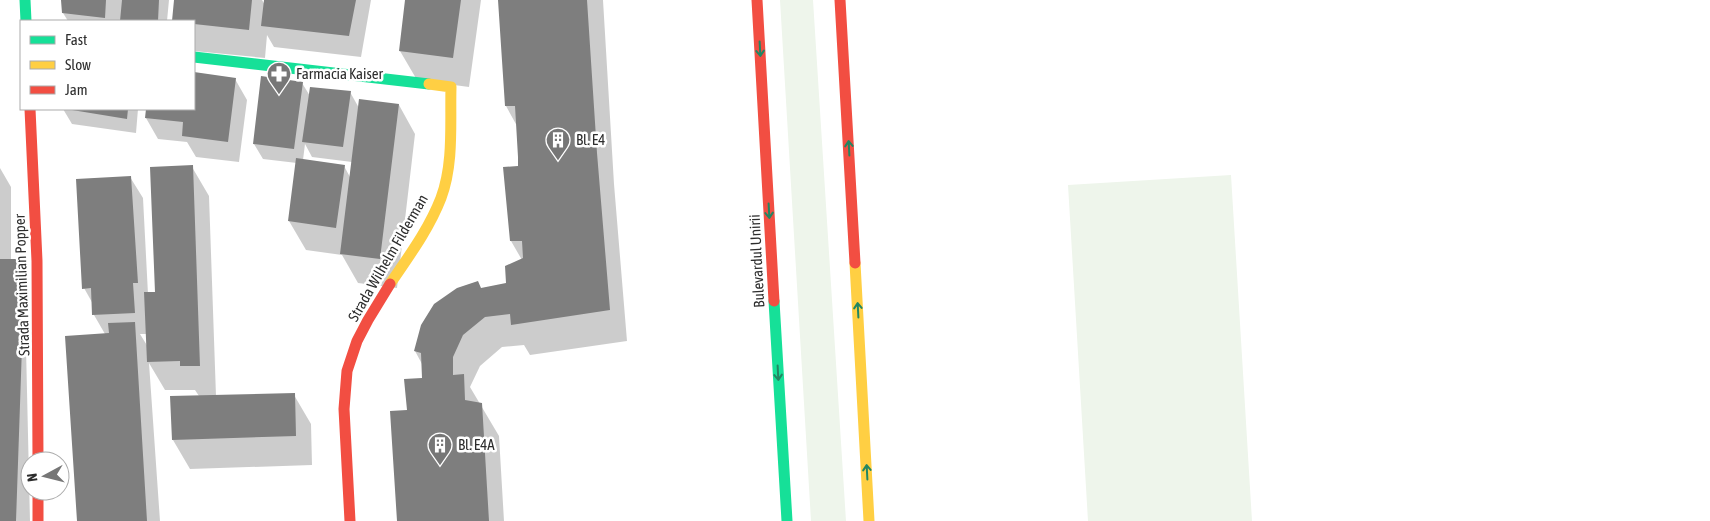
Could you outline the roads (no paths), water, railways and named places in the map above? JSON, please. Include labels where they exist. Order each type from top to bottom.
[{"type":"street","points":[[24,0],[26,20]]},
{"type":"street","name":"Bulevardul Unirii","points":[[757,0],[787,521]]},
{"type":"street","points":[[840,0],[869,521]]},
{"type":"street","name":"Strada Wilhelm Filderman","points":[[195,57],[451,87],[449,154],[441,195],[430,221],[356,343],[349,362],[345,382],[344,403],[350,521]]},
{"type":"street","name":"Strada Maximilian Popper","points":[[30,110],[38,271],[38,451]]},
{"type":"street","points":[[38,501],[38,521]]},
{"type":"place","name":"Farmacia Kaiser","points":[[279,95]]},
{"type":"place","name":"Bl. E4","points":[[558,161]]},
{"type":"place","name":"Bl. E4A","points":[[440,466]]}]
